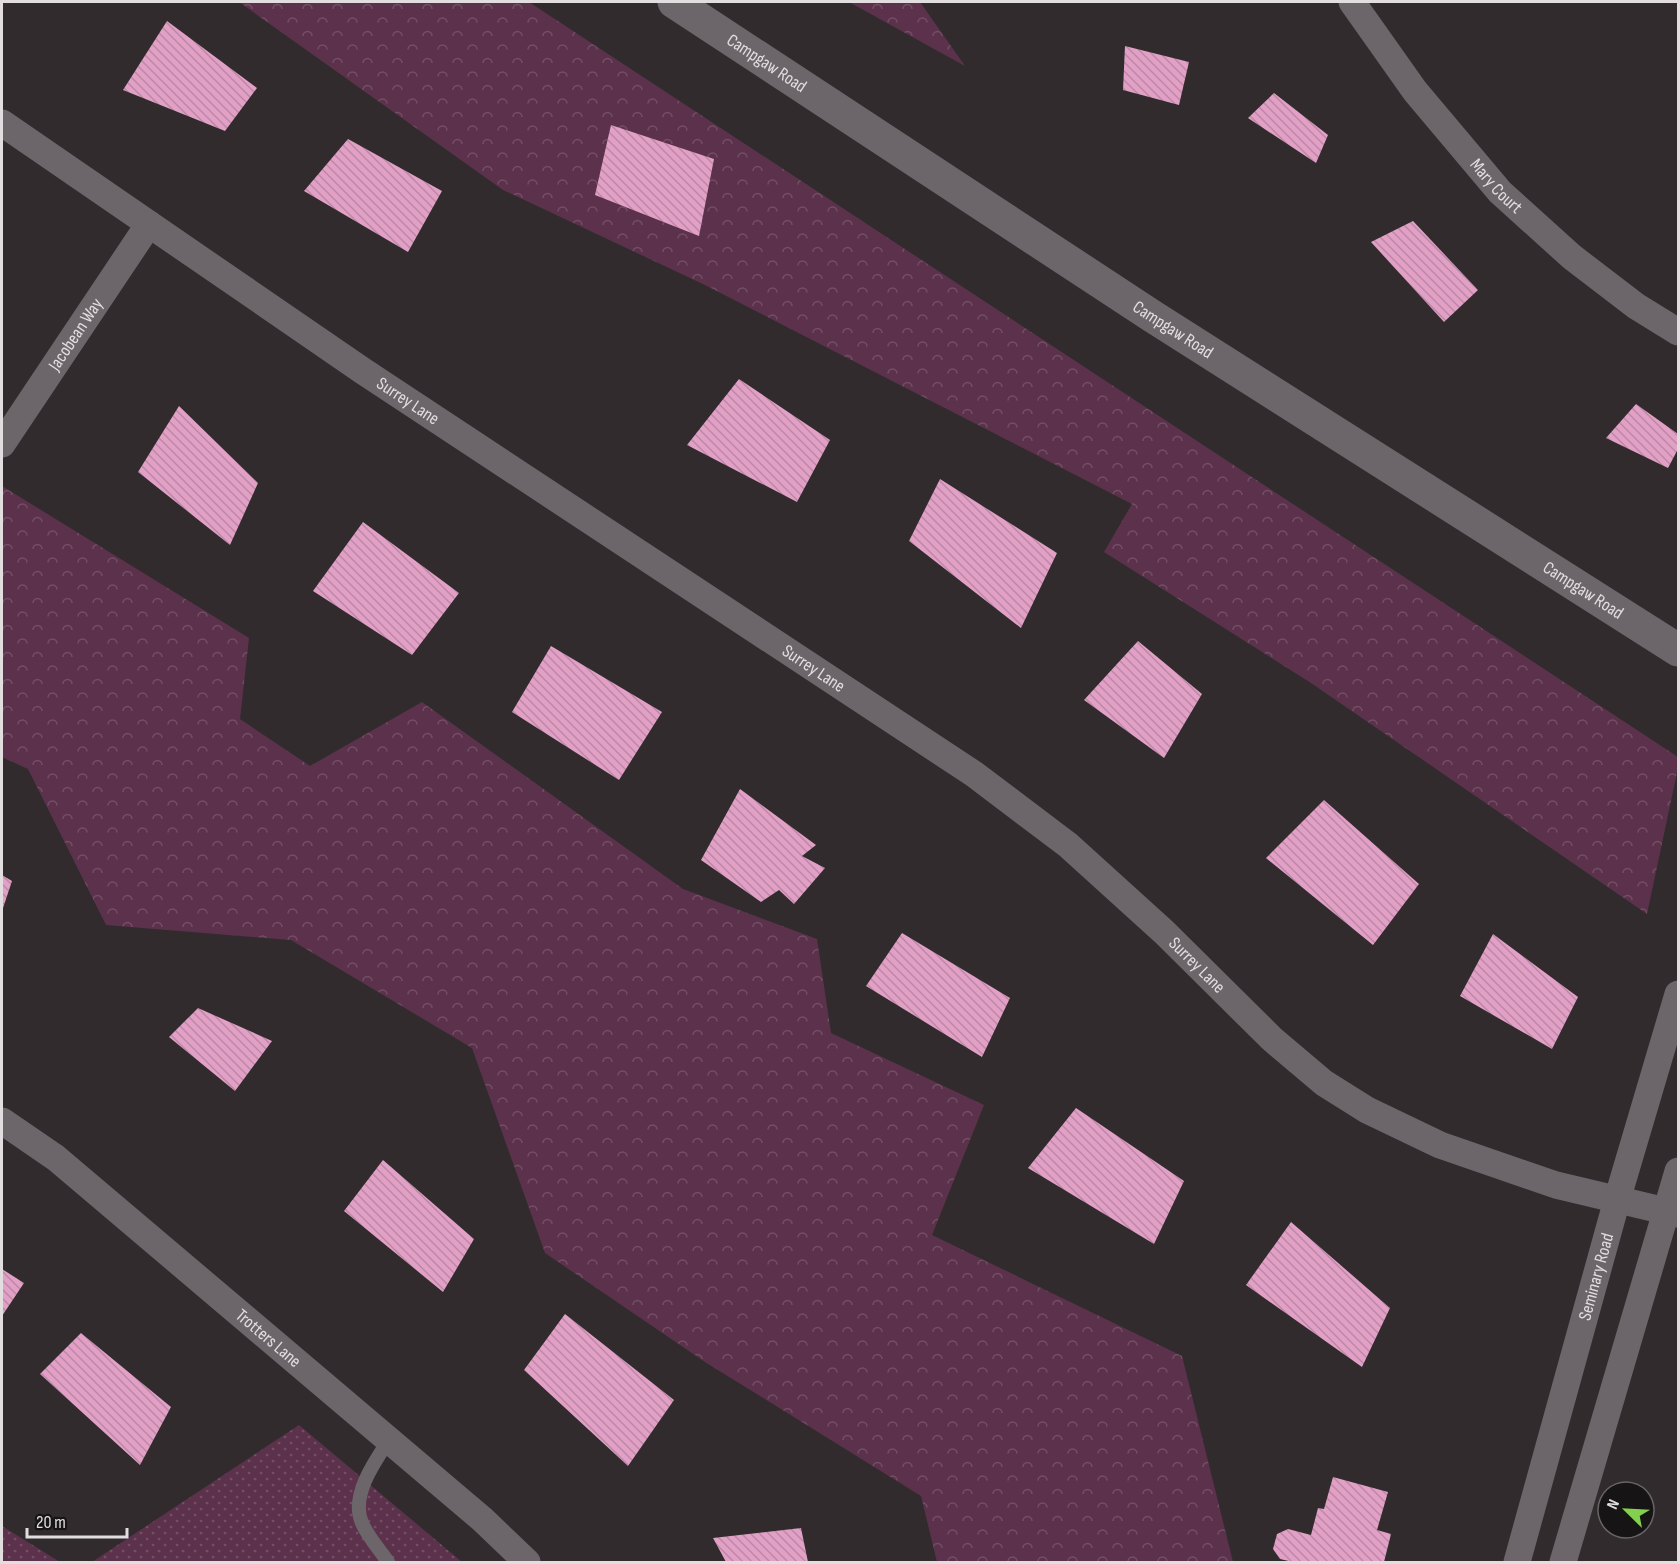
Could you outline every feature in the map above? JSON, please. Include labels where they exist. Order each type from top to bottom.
[{"type":"main road","name":"Campgaw Road","points":[[674,2],[1152,316],[1678,650]]},
{"type":"street","name":"Mary Court","points":[[1352,2],[1415,92],[1500,192],[1572,257],[1636,306],[1678,332]]},
{"type":"street","name":"Surrey Lane","points":[[2,123],[363,371],[974,774],[1068,845],[1164,932],[1272,1039],[1324,1083],[1367,1110],[1440,1145],[1556,1185],[1673,1212]]},
{"type":"street","name":"Jacobean Way","points":[[2,444],[149,224]]},
{"type":"street","name":"Seminary Road","points":[[1517,1563],[1617,1200],[1678,994]]},
{"type":"street","name":"Trotters Lane","points":[[2,1120],[56,1158],[482,1519],[527,1563]]},
{"type":"street","points":[[1563,1563],[1673,1212],[1678,1171]]},
{"type":"lane","points":[[388,1563],[361,1522],[359,1505],[367,1474],[389,1440]]},
{"type":"green space","points":[[239,2],[529,2],[1678,757],[1678,768],[1647,914],[1311,683],[1104,552],[1132,504],[705,285],[503,190]]},
{"type":"green space","points":[[849,2],[920,2],[965,66]]},
{"type":"green space","points":[[2,486],[249,638],[240,719],[310,766],[422,702],[683,889],[817,939],[831,1033],[984,1105],[932,1235],[1182,1356],[1233,1562],[937,1562],[921,1496],[705,1362],[545,1253],[472,1048],[291,940],[106,925],[28,769],[2,757]]},
{"type":"green space","points":[[299,1425],[462,1562],[92,1562]]},
{"type":"green space","points":[[2,1526],[60,1562],[2,1562]]},
{"type":"building","points":[[167,21],[257,88],[225,131],[123,90]]},
{"type":"building","points":[[1125,46],[1189,62],[1179,105],[1123,90]]},
{"type":"building","points":[[1274,93],[1328,135],[1316,163],[1248,118]]},
{"type":"building","points":[[611,125],[714,159],[699,236],[595,195]]},
{"type":"building","points":[[348,139],[442,191],[408,252],[304,191]]},
{"type":"building","points":[[1413,221],[1478,290],[1444,322],[1371,242]]},
{"type":"building","points":[[739,379],[830,440],[797,502],[687,445]]},
{"type":"building","points":[[1636,404],[1678,434],[1678,449],[1668,468],[1606,438]]},
{"type":"building","points":[[179,406],[258,483],[230,545],[138,472]]},
{"type":"building","points":[[940,479],[1057,553],[1021,628],[909,541]]},
{"type":"building","points":[[363,522],[459,593],[412,655],[313,591]]},
{"type":"building","points":[[1138,641],[1202,694],[1164,758],[1084,700]]},
{"type":"building","points":[[551,646],[662,712],[619,780],[512,712]]},
{"type":"building","points":[[740,789],[816,845],[802,856],[825,868],[794,904],[779,890],[761,902],[701,860]]},
{"type":"building","points":[[1324,800],[1419,884],[1373,945],[1266,858]]},
{"type":"building","points":[[2,875],[12,881],[2,911]]},
{"type":"building","points":[[902,933],[1010,998],[982,1057],[866,986]]},
{"type":"building","points":[[1493,934],[1578,997],[1552,1049],[1460,996]]},
{"type":"building","points":[[198,1008],[272,1041],[235,1091],[169,1037]]},
{"type":"building","points":[[1076,1108],[1184,1181],[1154,1244],[1028,1168]]},
{"type":"building","points":[[383,1160],[474,1239],[443,1292],[344,1211]]},
{"type":"building","points":[[1291,1222],[1390,1308],[1362,1367],[1246,1285]]},
{"type":"building","points":[[2,1269],[24,1283],[2,1316]]},
{"type":"building","points":[[565,1314],[674,1400],[628,1466],[524,1370]]},
{"type":"building","points":[[81,1333],[171,1407],[140,1465],[40,1374]]},
{"type":"building","points":[[1333,1477],[1388,1492],[1377,1530],[1391,1534],[1384,1562],[1293,1562],[1280,1559],[1273,1549],[1277,1534],[1288,1529],[1311,1535],[1318,1508],[1324,1509]]},
{"type":"building","points":[[801,1528],[808,1562],[726,1562],[713,1538]]}]
